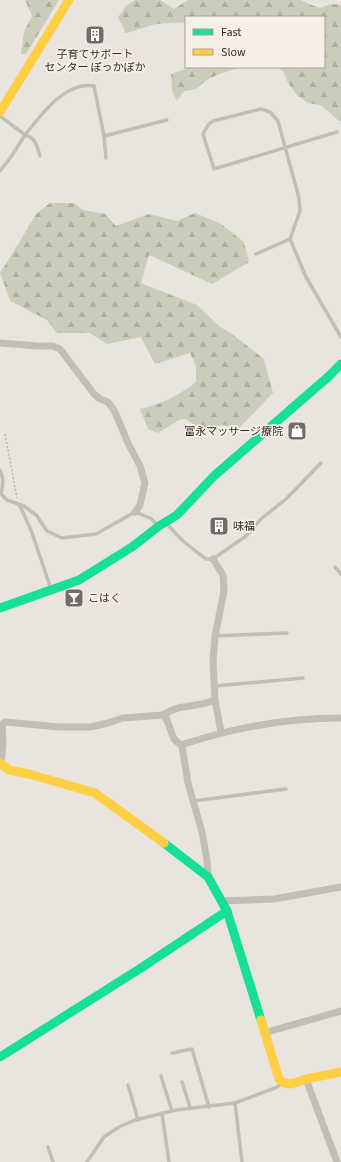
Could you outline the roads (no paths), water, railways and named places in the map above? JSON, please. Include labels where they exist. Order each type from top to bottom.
[{"type":"street","points":[[0,112],[69,0]]},
{"type":"street","points":[[0,343],[52,346],[60,349],[94,394],[100,399],[108,402],[115,412],[128,443],[140,466],[145,483],[140,505],[135,512]]},
{"type":"street","points":[[0,608],[79,580],[132,547],[177,515],[214,476],[341,364]]},
{"type":"street","points":[[214,559],[223,575],[224,591],[215,636],[213,661],[215,700],[221,732]]},
{"type":"street","points":[[215,700],[206,704],[182,706],[163,715],[123,718],[90,727],[59,727],[5,722],[2,725],[3,744],[1,764],[9,770],[29,774],[95,793],[208,876],[226,911],[279,1079],[284,1083],[291,1084],[306,1079],[341,1072]]},
{"type":"street","points":[[163,715],[167,720],[174,739],[182,746],[188,783],[194,801],[208,860],[208,876]]},
{"type":"street","points":[[182,746],[184,744],[221,732],[260,725],[304,719],[341,718]]},
{"type":"street","points":[[222,902],[274,899],[341,887]]},
{"type":"street","points":[[0,1057],[141,968],[226,911]]},
{"type":"street","points":[[264,1032],[341,1012]]},
{"type":"street","points":[[306,1079],[337,1162]]},
{"type":"lane","points":[[0,171],[47,107],[65,93],[86,84],[94,86],[104,136],[106,158]]},
{"type":"lane","points":[[336,132],[285,148],[214,169],[203,134],[208,125],[214,121],[260,109],[270,112],[278,121],[285,148],[299,198],[300,211],[290,239],[306,277],[341,337]]},
{"type":"lane","points":[[0,116],[25,135],[33,138],[36,142],[40,156]]},
{"type":"lane","points":[[104,136],[167,120]]},
{"type":"lane","points":[[256,254],[290,239]]},
{"type":"lane","points":[[0,470],[3,477],[1,494],[7,500],[18,504],[37,516],[47,531],[62,538],[96,534],[135,512],[162,525],[206,559],[214,559],[246,536],[322,463]]},
{"type":"lane","points":[[18,504],[31,530],[52,590]]},
{"type":"lane","points":[[335,567],[341,574]]},
{"type":"lane","points":[[215,636],[287,633]]},
{"type":"lane","points":[[215,686],[303,678]]},
{"type":"lane","points":[[194,801],[286,789]]},
{"type":"lane","points":[[172,1053],[192,1049],[209,1107]]},
{"type":"lane","points":[[161,1076],[172,1111]]},
{"type":"lane","points":[[182,1082],[190,1107]]},
{"type":"lane","points":[[87,1162],[95,1148],[104,1137],[119,1127],[162,1113],[190,1107],[209,1107],[235,1103],[275,1088],[284,1083]]},
{"type":"lane","points":[[128,1085],[138,1120]]},
{"type":"lane","points":[[235,1103],[242,1162]]},
{"type":"lane","points":[[162,1113],[170,1162]]},
{"type":"lane","points":[[48,1147],[52,1162]]},
{"type":"place","name":"子育てサポート センター ぽっかぽか","points":[[95,35]]},
{"type":"place","name":"富永マッサージ療院","points":[[297,431]]},
{"type":"place","name":"味福","points":[[219,526]]},
{"type":"place","name":"こはく","points":[[74,598]]}]
